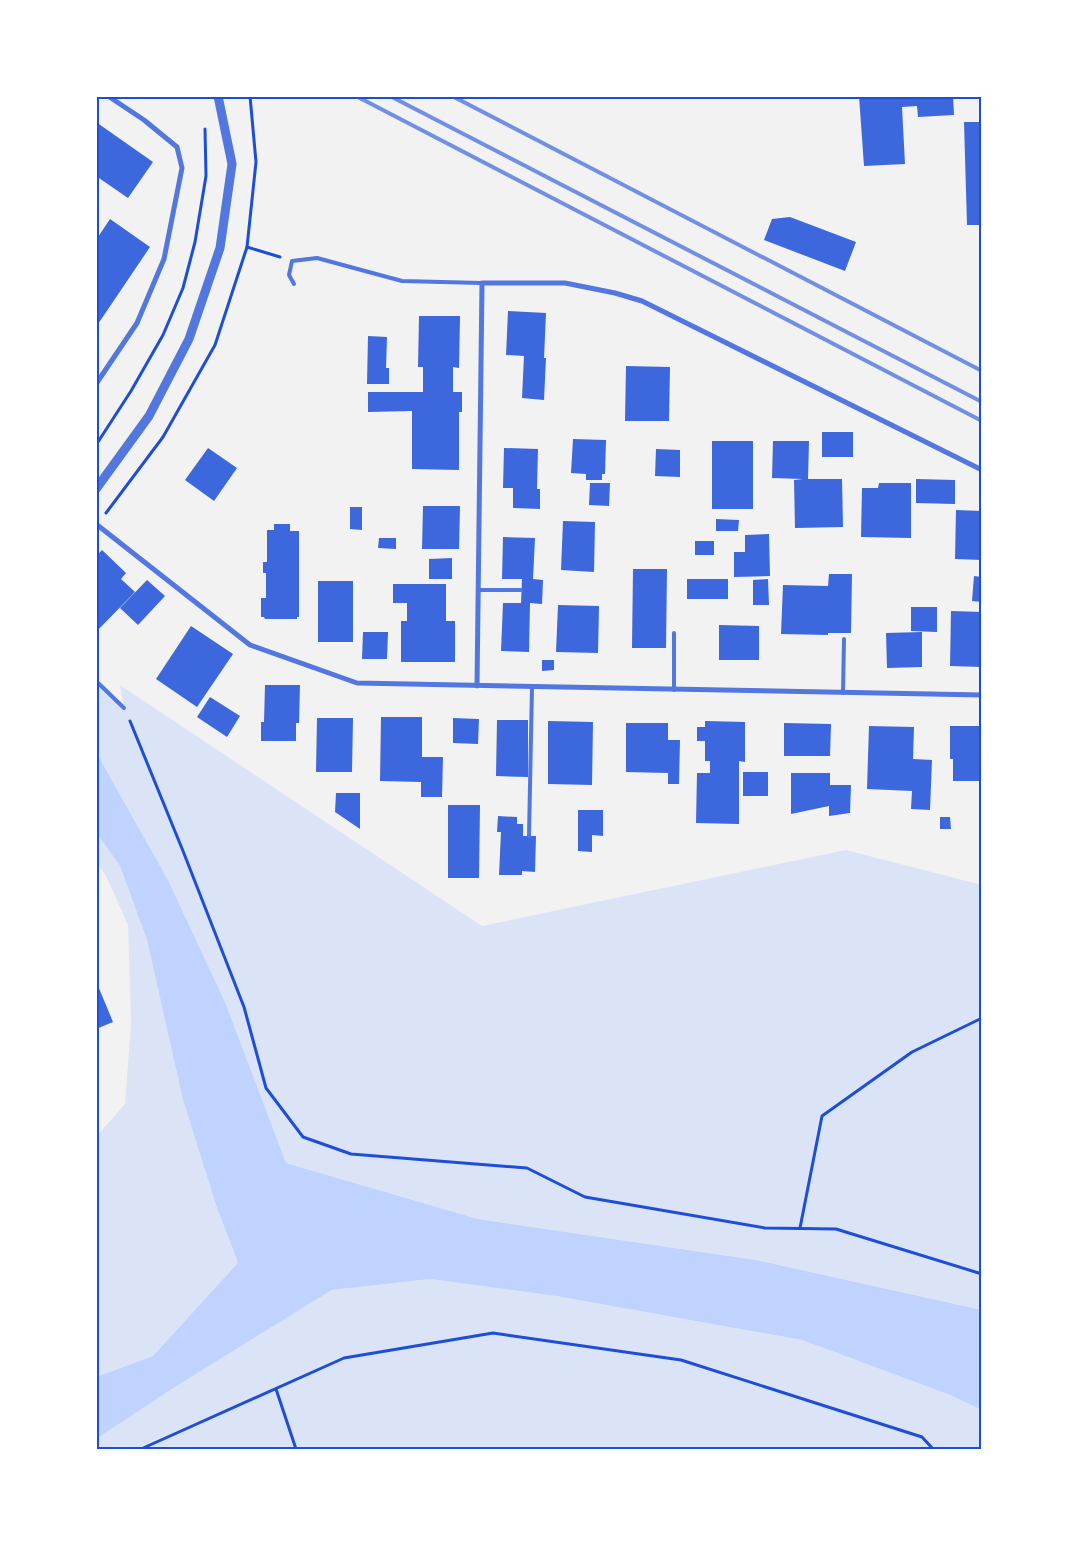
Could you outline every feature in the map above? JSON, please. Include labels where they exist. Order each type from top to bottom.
[{"type":"street","points":[[96,384],[137,323],[164,259],[182,168],[177,147],[144,120],[108,96]]},
{"type":"street","points":[[96,489],[149,416],[189,339],[220,248],[232,164],[218,96]]},
{"type":"street","points":[[477,686],[482,283],[565,284],[615,292],[642,301],[982,470]]},
{"type":"street","points":[[96,524],[250,645],[356,683],[982,695]]},
{"type":"lane","points":[[294,284],[289,275],[292,261],[317,258],[402,281],[482,283]]},
{"type":"lane","points":[[478,590],[522,590]]},
{"type":"lane","points":[[674,633],[674,690]]},
{"type":"lane","points":[[843,693],[844,640]]},
{"type":"lane","points":[[96,681],[124,708]]},
{"type":"lane","points":[[529,836],[532,687]]},
{"type":"path","points":[[247,247],[292,261]]},
{"type":"path","points":[[124,708],[184,851],[244,1007],[266,1088],[303,1137],[351,1154],[527,1168],[585,1196],[765,1228],[836,1229],[982,1274]]},
{"type":"path","points":[[800,1228],[822,1116],[912,1052],[982,1018]]},
{"type":"path","points":[[141,1449],[344,1358],[493,1333],[682,1360],[922,1437],[933,1449]]},
{"type":"path","points":[[276,1389],[296,1449]]},
{"type":"shaded area","points":[[96,683],[124,707],[120,685],[482,926],[846,850],[982,885],[982,1310],[756,1260],[478,1219],[286,1163],[225,1002],[168,880],[96,752]]},
{"type":"shaded area","points":[[96,832],[120,866],[147,940],[183,1100],[217,1208],[238,1264],[153,1356],[96,1377],[96,1137],[125,1104],[131,1024],[128,925],[106,876],[96,861]]},
{"type":"shaded area","points":[[430,1279],[556,1296],[802,1340],[950,1395],[982,1410],[982,1449],[96,1449],[96,1439],[178,1385],[332,1290]]},
{"type":"water","points":[[96,752],[168,880],[225,1002],[286,1163],[478,1219],[756,1260],[982,1310],[982,1410],[950,1395],[802,1340],[556,1296],[430,1279],[332,1290],[178,1385],[96,1439],[96,1377],[153,1356],[238,1263],[217,1208],[183,1100],[147,940],[120,866],[96,832]]},
{"type":"building","points":[[859,96],[953,96],[954,115],[918,117],[917,106],[902,107],[905,164],[864,166]]},
{"type":"building","points":[[96,122],[153,162],[128,198],[96,176]]},
{"type":"building","points":[[964,122],[982,122],[982,225],[967,225]]},
{"type":"building","points":[[790,217],[856,242],[845,271],[764,240],[772,219]]},
{"type":"building","points":[[110,219],[150,247],[96,327],[96,240]]},
{"type":"building","points":[[508,311],[546,313],[544,400],[522,398],[524,356],[506,355]]},
{"type":"building","points":[[419,316],[460,316],[459,368],[453,367],[453,392],[462,392],[462,412],[459,412],[459,470],[412,469],[412,411],[368,412],[368,392],[423,392],[423,367],[418,367]]},
{"type":"building","points":[[368,336],[387,337],[386,368],[389,368],[389,384],[367,384]]},
{"type":"building","points":[[626,366],[670,367],[669,421],[625,421]]},
{"type":"building","points":[[822,432],[853,432],[853,457],[822,457]]},
{"type":"building","points":[[573,439],[606,440],[605,474],[602,474],[602,480],[586,480],[586,474],[571,473]]},
{"type":"building","points":[[712,441],[753,441],[753,509],[712,509]]},
{"type":"building","points":[[773,441],[809,441],[808,479],[842,479],[843,527],[795,528],[794,480],[803,479],[772,478]]},
{"type":"building","points":[[208,448],[237,468],[214,501],[185,480]]},
{"type":"building","points":[[504,448],[538,449],[537,489],[540,489],[540,509],[513,508],[513,488],[503,488]]},
{"type":"building","points":[[656,449],[680,450],[680,477],[655,476]]},
{"type":"building","points":[[916,479],[955,480],[955,504],[916,503]]},
{"type":"building","points":[[590,483],[610,483],[609,506],[589,505]]},
{"type":"building","points":[[879,483],[911,483],[911,538],[861,537],[862,488],[878,488]]},
{"type":"building","points":[[423,506],[460,506],[459,549],[422,549]]},
{"type":"building","points":[[350,507],[362,507],[362,530],[350,529]]},
{"type":"building","points":[[956,510],[982,511],[982,560],[955,559]]},
{"type":"building","points":[[716,519],[739,520],[738,531],[716,531]]},
{"type":"building","points":[[563,521],[595,522],[594,572],[561,570]]},
{"type":"building","points":[[274,524],[290,524],[290,531],[299,531],[299,617],[297,619],[265,619],[261,617],[261,598],[266,598],[266,573],[263,573],[263,562],[267,562],[267,530],[274,530]]},
{"type":"building","points":[[769,534],[770,576],[734,577],[734,552],[745,552],[745,535]]},
{"type":"building","points":[[503,537],[535,538],[533,579],[543,580],[542,604],[530,603],[529,652],[501,651],[503,603],[521,603],[522,579],[502,579]]},
{"type":"building","points":[[379,538],[396,538],[396,549],[378,548]]},
{"type":"building","points":[[695,541],[714,541],[714,555],[695,555]]},
{"type":"building","points":[[102,550],[126,573],[121,579],[135,592],[96,632],[96,556]]},
{"type":"building","points":[[452,558],[452,579],[429,579],[429,559]]},
{"type":"building","points":[[633,569],[667,569],[666,648],[632,648]]},
{"type":"building","points":[[829,574],[852,574],[851,633],[828,633],[828,635],[781,634],[783,585],[828,586]]},
{"type":"building","points":[[974,576],[982,577],[982,602],[972,601]]},
{"type":"building","points":[[687,579],[728,579],[728,599],[687,599]]},
{"type":"building","points":[[768,579],[769,605],[753,605],[753,580]]},
{"type":"building","points":[[147,580],[165,596],[138,625],[120,608]]},
{"type":"building","points":[[318,581],[353,581],[353,642],[318,642]]},
{"type":"building","points":[[393,584],[446,584],[446,621],[455,621],[455,662],[401,662],[401,621],[407,621],[407,603],[393,603]]},
{"type":"building","points":[[558,605],[599,606],[598,653],[556,652]]},
{"type":"building","points":[[911,607],[937,607],[937,632],[911,631]]},
{"type":"building","points":[[951,611],[982,612],[982,667],[950,666]]},
{"type":"building","points":[[719,625],[759,626],[759,660],[719,660]]},
{"type":"building","points":[[191,626],[233,654],[197,707],[156,679]]},
{"type":"building","points":[[363,632],[388,632],[387,659],[362,659]]},
{"type":"building","points":[[922,632],[922,667],[887,668],[886,633]]},
{"type":"building","points":[[542,660],[554,660],[554,670],[542,671]]},
{"type":"building","points":[[265,685],[300,685],[299,723],[296,723],[296,741],[261,741],[261,722],[264,722]]},
{"type":"building","points":[[210,697],[240,716],[227,737],[197,717]]},
{"type":"building","points":[[381,717],[422,717],[422,757],[443,757],[442,797],[421,797],[421,782],[380,781]]},
{"type":"building","points":[[317,718],[353,718],[352,772],[316,772]]},
{"type":"building","points":[[453,718],[479,719],[478,744],[453,743]]},
{"type":"building","points":[[497,720],[528,720],[528,777],[496,776]]},
{"type":"building","points":[[548,721],[593,722],[592,785],[548,784]]},
{"type":"building","points":[[705,721],[745,722],[745,762],[739,761],[739,824],[696,823],[697,773],[710,773],[710,761],[705,761],[705,741],[697,741],[697,727],[705,727]]},
{"type":"building","points":[[626,723],[668,723],[668,740],[680,740],[679,784],[668,784],[668,773],[626,772]]},
{"type":"building","points":[[784,723],[831,724],[830,756],[784,756]]},
{"type":"building","points":[[869,726],[914,727],[913,759],[932,760],[930,810],[911,809],[912,791],[867,789]]},
{"type":"building","points":[[950,726],[982,726],[982,781],[953,781],[953,759],[950,759]]},
{"type":"building","points":[[743,772],[768,772],[768,796],[743,796]]},
{"type":"building","points":[[791,773],[830,773],[830,785],[851,785],[850,813],[829,816],[829,806],[791,814]]},
{"type":"building","points":[[336,793],[360,793],[360,829],[335,812]]},
{"type":"building","points":[[448,805],[480,805],[479,878],[448,878]]},
{"type":"building","points":[[578,810],[603,810],[603,836],[592,835],[592,852],[578,851]]},
{"type":"building","points":[[498,816],[517,817],[517,824],[523,824],[523,836],[536,836],[535,872],[522,871],[522,875],[499,875],[501,832],[497,832]]},
{"type":"building","points":[[940,817],[950,817],[951,829],[940,829]]},
{"type":"building","points":[[96,981],[113,1022],[96,1029]]},
{"type":"railway","points":[[356,96],[982,421]]},
{"type":"railway","points":[[390,96],[982,402]]},
{"type":"railway","points":[[452,96],[982,371]]}]
